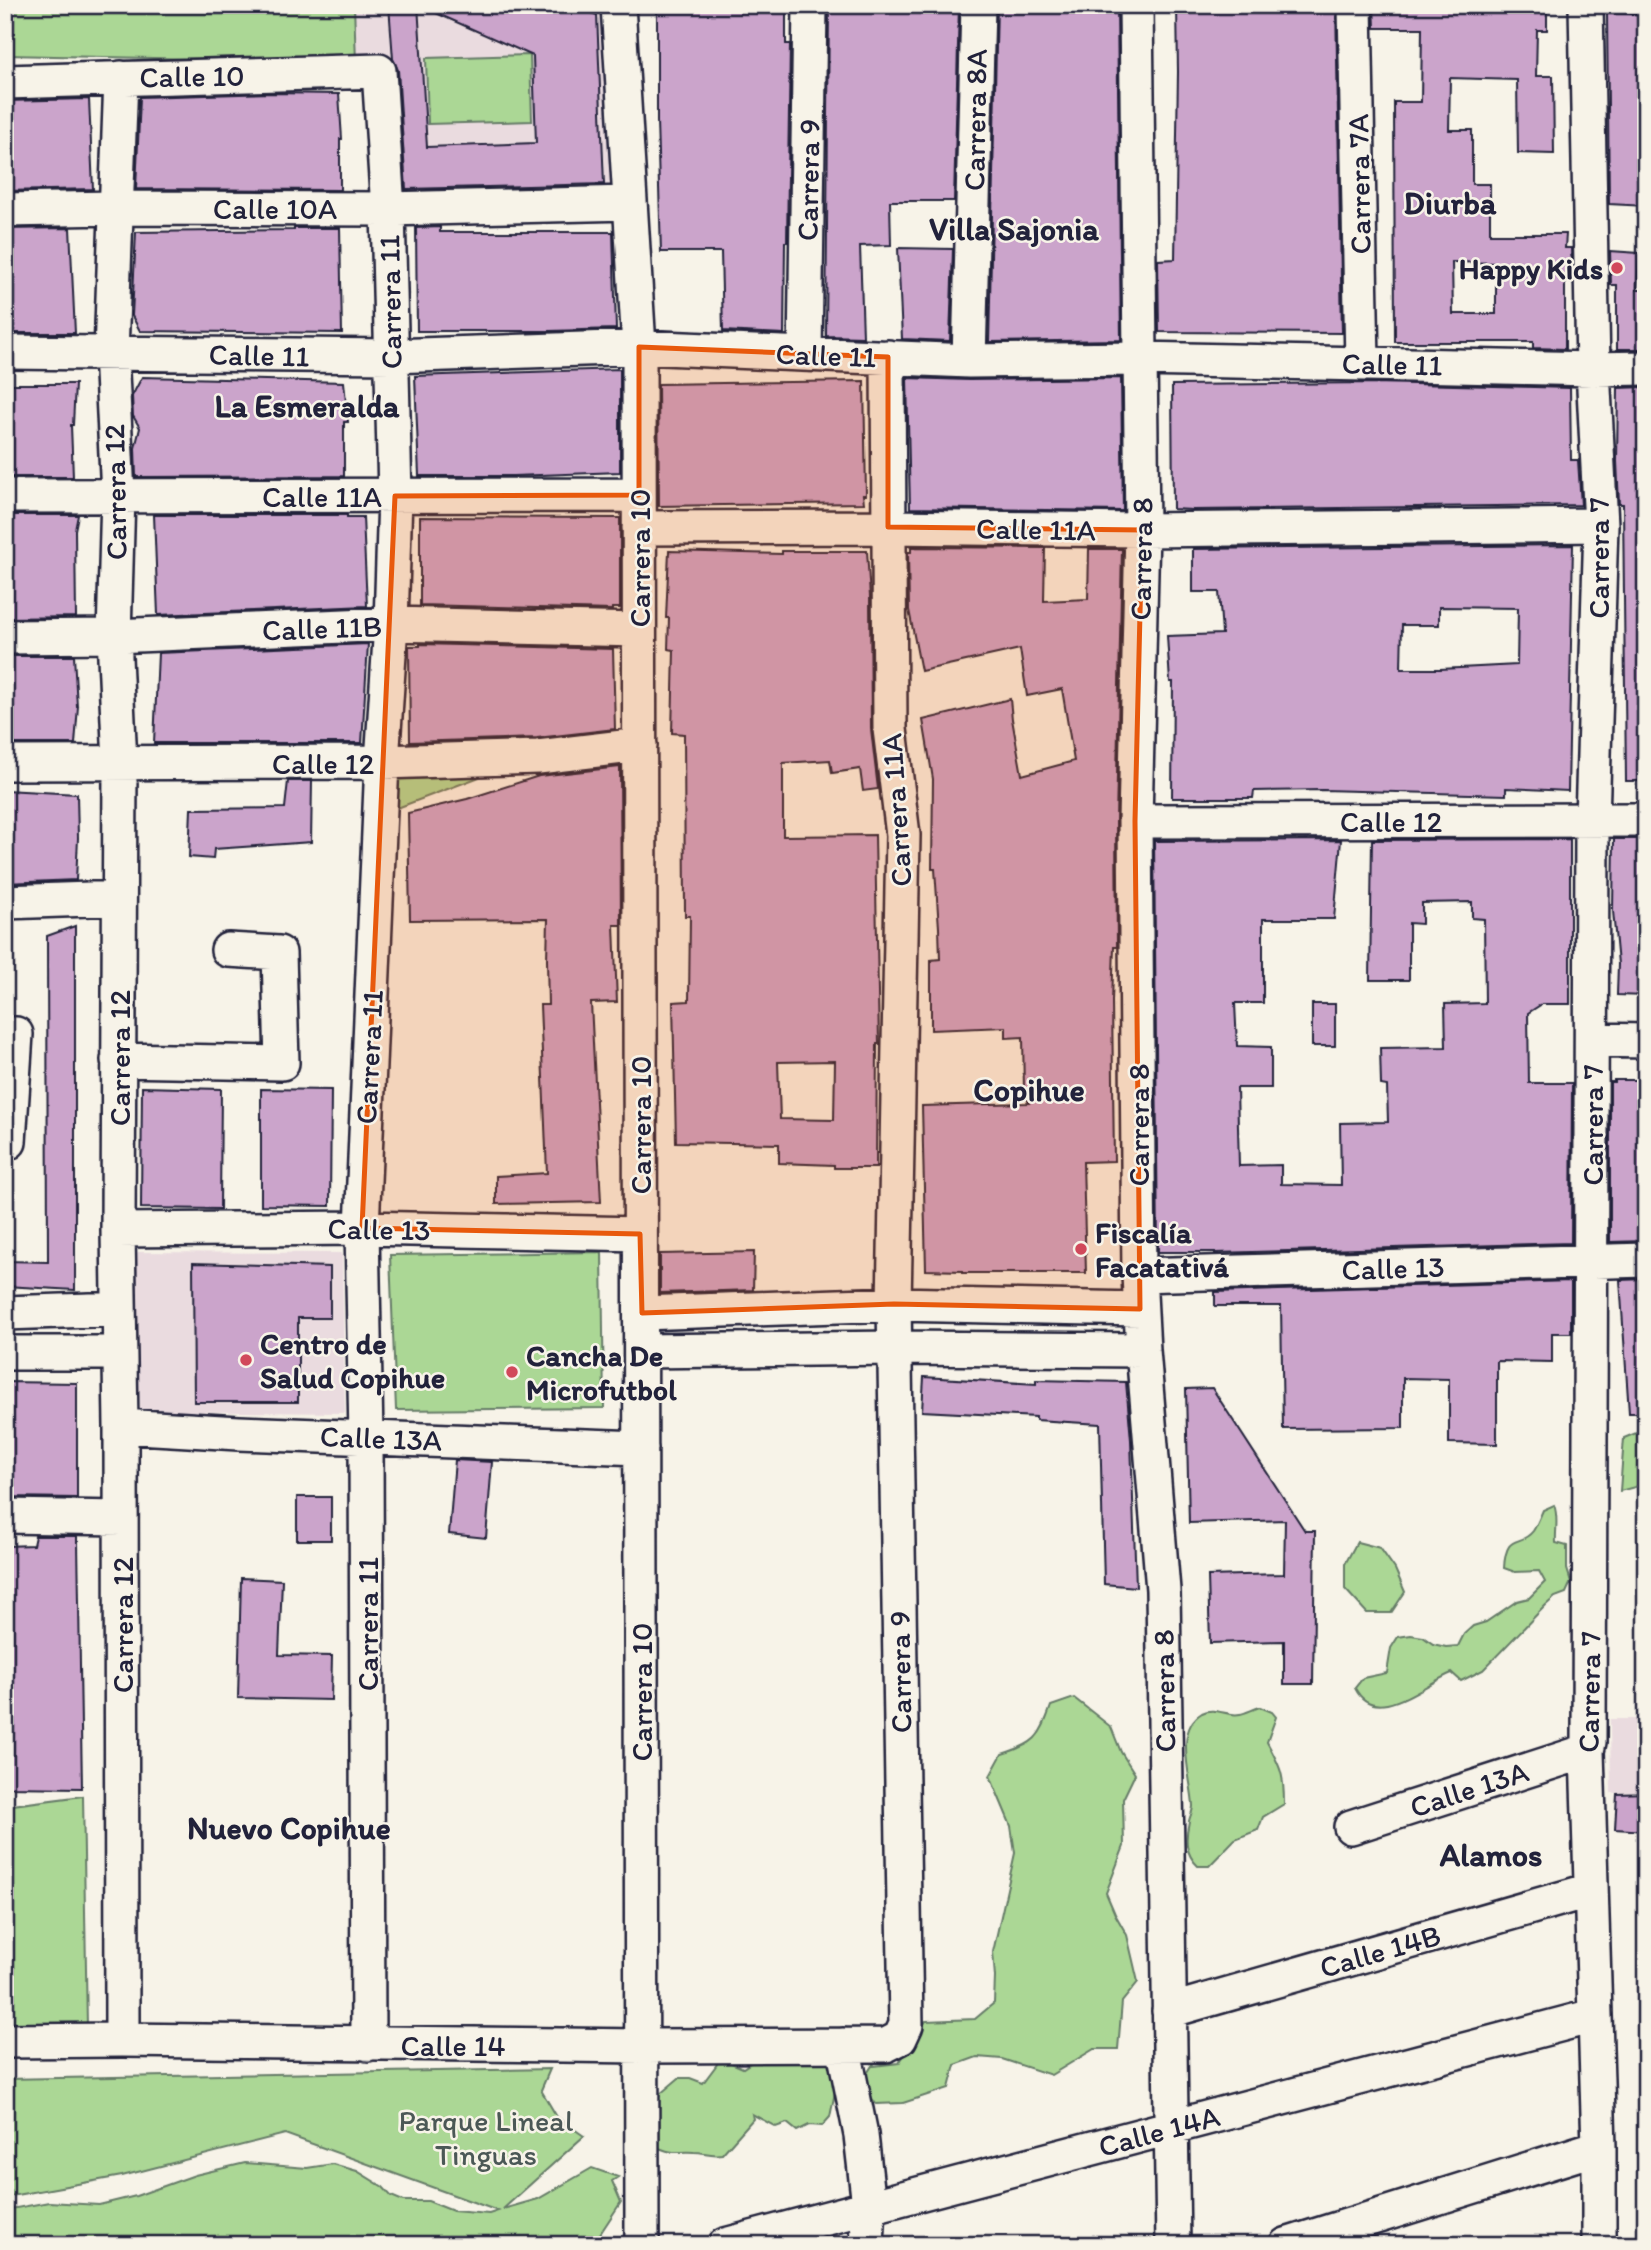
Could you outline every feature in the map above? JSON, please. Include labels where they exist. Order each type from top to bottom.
[{"type":"street","name":"Carrera 10","points":[[618,5],[639,347],[642,2245]]},
{"type":"street","name":"Carrera 9","points":[[805,354],[810,5]]},
{"type":"street","name":"Carrera 8A","points":[[970,361],[978,5]]},
{"type":"street","name":"Carrera 8","points":[[1136,5],[1142,530],[1135,821],[1139,1275],[1163,1590],[1173,2245]]},
{"type":"street","name":"Carrera 7A","points":[[1355,5],[1362,363]]},
{"type":"street","name":"Carrera 7","points":[[1586,5],[1593,369],[1601,525],[1592,820],[1592,1262],[1587,1751],[1599,2147],[1599,2245]]},
{"type":"street","name":"Calle 10","points":[[5,82],[379,71]]},
{"type":"street","name":"Carrera 11","points":[[368,2044],[366,1438],[362,1228],[395,496],[388,209],[379,71]]},
{"type":"street","name":"Carrera 12","points":[[121,78],[114,208],[111,353],[118,495],[114,636],[120,763],[118,1230],[122,2039]]},
{"type":"street","name":"Calle 10A","points":[[5,210],[388,209],[629,203]]},
{"type":"street","name":"Calle 11","points":[[5,352],[391,356],[639,347],[970,361],[1139,359],[1646,368]]},
{"type":"street","name":"Carrera 11A","points":[[888,357],[890,729],[903,835],[894,1304]]},
{"type":"street","name":"Calle 11A","points":[[5,496],[639,495]]},
{"type":"street","name":"Calle 11A","points":[[639,528],[1142,530],[1601,525]]},
{"type":"street","name":"Calle 11B","points":[[5,638],[391,625],[639,630]]},
{"type":"street","name":"Calle 12","points":[[5,764],[382,762],[538,757],[640,745]]},
{"type":"street","name":"Calle 12","points":[[1135,821],[1646,820]]},
{"type":"street","points":[[5,902],[119,898]]},
{"type":"street","points":[[118,1060],[282,1063],[279,953],[228,950]]},
{"type":"street","points":[[5,1034],[16,1034],[9,1142],[5,1142]]},
{"type":"street","points":[[1592,1040],[1646,1041]]},
{"type":"street","name":"Calle 13","points":[[118,1230],[362,1228],[640,1234]]},
{"type":"street","name":"Calle 13","points":[[1139,1275],[1646,1260]]},
{"type":"street","name":"Carrera 9","points":[[894,1304],[906,2025],[900,2038]]},
{"type":"street","points":[[642,1313],[894,1304],[1140,1309]]},
{"type":"street","points":[[5,1313],[119,1309]]},
{"type":"street","points":[[641,1350],[1143,1350]]},
{"type":"street","points":[[5,1353],[120,1353]]},
{"type":"street","name":"Calle 13A","points":[[121,1426],[641,1448]]},
{"type":"street","points":[[5,1516],[121,1518]]},
{"type":"street","name":"Calle 13A","points":[[1351,1826],[1587,1751]]},
{"type":"street","name":"Calle 14B","points":[[1169,2011],[1591,1890]]},
{"type":"street","name":"Calle 14A","points":[[725,2245],[1593,2016]]},
{"type":"street","name":"Calle 14","points":[[5,2041],[122,2039],[642,2046],[886,2045],[900,2038]]},
{"type":"street","points":[[843,2045],[860,2134],[869,2206],[867,2245]]},
{"type":"street","points":[[1286,2245],[1599,2147]]},
{"type":"highlighted area","points":[[639,347],[888,357],[888,527],[1142,530],[1135,821],[1140,1309],[894,1304],[642,1313],[640,1234],[362,1228],[395,496],[639,495]]},
{"type":"shaded area","points":[[354,5],[609,5],[629,203],[388,209],[385,59],[356,62]]},
{"type":"shaded area","points":[[132,1252],[342,1253],[345,1413],[140,1411]]},
{"type":"shaded area","points":[[1610,1719],[1646,1719],[1646,1792],[1611,1793]]},
{"type":"green space","points":[[7,5],[354,5],[356,62],[5,55]]},
{"type":"green space","points":[[530,55],[532,121],[428,124],[426,58]]},
{"type":"green space","points":[[392,770],[490,773],[392,810]]},
{"type":"green space","points":[[602,1252],[604,1408],[396,1410],[390,1255]]},
{"type":"green space","points":[[1646,1429],[1646,1484],[1620,1491],[1624,1438]]},
{"type":"green space","points":[[1554,1505],[1557,1519],[1556,1543],[1567,1546],[1567,1569],[1571,1582],[1566,1593],[1555,1597],[1546,1605],[1483,1670],[1461,1681],[1452,1673],[1413,1694],[1387,1704],[1374,1704],[1364,1699],[1355,1688],[1363,1678],[1387,1673],[1391,1648],[1398,1637],[1411,1635],[1423,1637],[1433,1644],[1458,1646],[1464,1634],[1473,1626],[1486,1622],[1517,1601],[1529,1598],[1545,1582],[1539,1571],[1515,1572],[1504,1568],[1505,1556],[1514,1542],[1533,1531],[1543,1510]]},
{"type":"green space","points":[[1357,1542],[1380,1548],[1395,1569],[1405,1592],[1391,1613],[1367,1613],[1345,1589],[1345,1564]]},
{"type":"green space","points":[[1074,1698],[1111,1727],[1121,1752],[1135,1774],[1123,1799],[1124,1846],[1106,1893],[1127,1935],[1138,1982],[1122,2002],[1118,2049],[1094,2049],[1051,2075],[1002,2059],[977,2057],[955,2065],[949,2088],[903,2103],[876,2104],[861,2083],[875,2061],[873,2066],[899,2063],[926,2021],[975,2019],[994,2003],[993,1952],[1015,1853],[1011,1826],[990,1776],[1002,1754],[1022,1747],[1035,1738],[1051,1706]]},
{"type":"green space","points":[[1260,1707],[1272,1712],[1276,1717],[1267,1742],[1281,1772],[1284,1804],[1263,1817],[1258,1830],[1235,1839],[1209,1866],[1198,1866],[1188,1851],[1187,1840],[1193,1806],[1186,1756],[1188,1731],[1193,1721],[1207,1711],[1235,1715]]},
{"type":"green space","points":[[83,1796],[87,2027],[5,2024],[5,1806]]},
{"type":"green space","points":[[763,2055],[828,2060],[835,2069],[837,2082],[830,2117],[822,2126],[809,2125],[797,2131],[787,2123],[776,2127],[752,2114],[753,2119],[722,2154],[671,2152],[655,2146],[655,2106],[660,2094],[679,2078],[690,2078],[703,2083],[718,2063],[731,2063],[743,2068]]},
{"type":"green space","name":"Parque Lineal Tinguas","points":[[550,2069],[541,2090],[557,2117],[584,2136],[503,2209],[538,2199],[592,2168],[618,2177],[612,2181],[621,2202],[591,2245],[5,2245],[5,2210],[49,2202],[99,2205],[136,2196],[195,2175],[245,2163],[307,2168],[333,2164],[357,2171],[383,2187],[391,2196],[403,2201],[428,2201],[453,2211],[489,2214],[498,2211],[285,2134],[122,2176],[5,2197],[5,2079]]},
{"type":"building","points":[[389,5],[418,5],[568,5],[597,15],[604,184],[406,189],[398,70],[393,59]],"holes":[[[418,5],[533,56],[536,143],[427,147]]]},
{"type":"building","points":[[657,5],[786,5],[786,44],[790,44],[784,334],[723,331],[721,252],[661,252]]},
{"type":"building","points":[[829,5],[959,5],[954,201],[890,201],[891,245],[860,246],[863,337],[826,336]]},
{"type":"building","points":[[997,5],[1117,5],[1121,340],[989,342]]},
{"type":"building","points":[[1177,5],[1336,5],[1342,333],[1159,332],[1158,260],[1175,259]]},
{"type":"building","points":[[1374,5],[1547,5],[1547,30],[1537,30],[1536,76],[1553,76],[1554,154],[1518,153],[1517,80],[1450,78],[1449,130],[1472,130],[1472,184],[1490,184],[1490,234],[1566,234],[1565,248],[1571,248],[1572,282],[1565,281],[1565,349],[1533,348],[1533,342],[1395,342],[1394,102],[1421,102],[1422,28],[1375,28]],"holes":[[[1452,262],[1496,263],[1496,314],[1453,314]]]},
{"type":"building","points":[[1607,13],[1646,14],[1646,206],[1609,204]]},
{"type":"building","points":[[339,94],[342,139],[340,190],[136,189],[140,97]]},
{"type":"building","points":[[89,99],[93,189],[5,191],[5,101]]},
{"type":"building","points":[[440,227],[440,232],[613,232],[616,329],[417,331],[416,228]]},
{"type":"building","points":[[70,228],[75,333],[5,333],[5,229]]},
{"type":"building","points":[[340,228],[342,333],[140,331],[132,316],[136,232]]},
{"type":"building","points":[[898,248],[953,249],[950,341],[902,339]]},
{"type":"building","points":[[1610,251],[1639,253],[1637,290],[1646,290],[1646,349],[1617,349],[1617,285],[1611,285]]},
{"type":"building","points":[[620,369],[620,472],[419,476],[415,376]]},
{"type":"building","points":[[142,377],[344,382],[348,422],[344,422],[344,476],[136,477],[135,448],[140,428],[133,416],[132,396]]},
{"type":"building","points":[[907,378],[1121,378],[1123,511],[910,508]]},
{"type":"building","points":[[864,381],[864,503],[659,506],[658,384]]},
{"type":"building","points":[[1374,383],[1570,388],[1571,460],[1578,460],[1581,505],[1173,509],[1172,385]]},
{"type":"building","points":[[5,384],[75,384],[71,425],[73,477],[5,477]]},
{"type":"building","points":[[1646,387],[1646,781],[1626,781],[1623,504],[1619,504],[1617,461],[1618,388]]},
{"type":"building","points":[[5,515],[78,515],[75,530],[76,617],[5,618]]},
{"type":"building","points":[[154,515],[363,517],[367,606],[158,615]]},
{"type":"building","points":[[420,517],[620,518],[620,608],[612,610],[420,605]]},
{"type":"building","points":[[1573,545],[1568,791],[1506,788],[1506,795],[1254,791],[1253,798],[1172,798],[1173,682],[1170,682],[1167,636],[1222,634],[1219,592],[1193,592],[1193,549]],"holes":[[[1439,607],[1518,608],[1517,665],[1401,669],[1402,625],[1439,625]]]},
{"type":"building","points":[[911,547],[1045,548],[1044,601],[1088,599],[1089,549],[1122,549],[1116,821],[1117,947],[1114,947],[1112,1001],[1114,1161],[1083,1162],[1086,1273],[962,1273],[926,1270],[922,1106],[1029,1103],[1024,1091],[1023,1037],[1006,1038],[1006,1027],[931,1030],[931,960],[940,959],[935,869],[932,869],[933,779],[923,720],[1010,699],[1022,775],[1074,761],[1062,689],[1027,696],[1020,649],[921,671],[909,610],[908,552],[911,552]]},
{"type":"building","points":[[669,551],[782,554],[782,551],[867,551],[871,729],[878,789],[863,791],[860,769],[832,773],[830,760],[783,763],[783,836],[875,835],[879,1044],[876,1168],[834,1168],[834,1165],[779,1163],[779,1144],[676,1142],[673,1002],[689,1001],[690,916],[685,916],[684,734],[672,733],[674,650],[668,649],[669,618],[666,618]],"holes":[[[835,1061],[834,1120],[780,1119],[778,1062]]]},
{"type":"building","points":[[368,644],[362,743],[154,743],[158,653]]},
{"type":"building","points":[[420,644],[613,649],[615,729],[537,738],[410,742],[409,646]]},
{"type":"building","points":[[5,656],[74,656],[78,706],[75,744],[5,744]]},
{"type":"building","points":[[620,767],[621,925],[614,925],[617,1002],[591,1003],[601,1202],[496,1204],[496,1176],[547,1173],[540,1005],[548,1005],[548,919],[410,920],[408,813],[467,799],[539,776]]},
{"type":"building","points":[[288,781],[312,781],[311,842],[214,849],[213,859],[189,857],[191,809],[285,808]]},
{"type":"building","points":[[5,790],[77,794],[76,880],[5,883]]},
{"type":"building","points":[[1570,839],[1570,1004],[1542,1004],[1528,1013],[1529,1083],[1572,1083],[1571,1243],[1215,1253],[1158,1252],[1154,841],[1341,840],[1334,919],[1263,919],[1263,1003],[1235,1003],[1237,1046],[1271,1047],[1271,1088],[1237,1088],[1239,1166],[1281,1165],[1281,1184],[1341,1185],[1340,1123],[1388,1122],[1387,1086],[1381,1085],[1380,1048],[1446,1047],[1445,1004],[1485,1003],[1484,919],[1472,918],[1472,902],[1422,903],[1422,924],[1409,923],[1409,980],[1370,980],[1372,840]]},
{"type":"building","points":[[1614,839],[1646,839],[1646,996],[1617,995],[1618,964],[1613,911]]},
{"type":"building","points":[[75,926],[75,1290],[5,1286],[5,1261],[48,1262],[47,936]]},
{"type":"building","points":[[1312,1004],[1335,1004],[1335,1046],[1312,1046]]},
{"type":"building","points":[[1646,1080],[1646,1241],[1610,1242],[1610,1082]]},
{"type":"building","points":[[142,1087],[221,1089],[220,1209],[141,1208]]},
{"type":"building","points":[[261,1089],[331,1090],[330,1206],[261,1205]]},
{"type":"building","points":[[754,1252],[753,1290],[660,1293],[660,1254]]},
{"type":"building","name":"Centro de Salud Copihue","points":[[193,1263],[330,1267],[330,1318],[298,1318],[298,1402],[194,1402]]},
{"type":"building","points":[[1646,1279],[1646,1413],[1629,1413],[1620,1280]]},
{"type":"building","points":[[1571,1281],[1571,1333],[1552,1333],[1552,1362],[1497,1361],[1497,1444],[1449,1443],[1449,1379],[1403,1378],[1403,1428],[1283,1429],[1281,1306],[1215,1306],[1215,1292]]},
{"type":"building","points":[[924,1377],[1036,1384],[1036,1380],[1126,1382],[1131,1440],[1136,1587],[1104,1584],[1100,1424],[1036,1420],[1036,1417],[922,1411]]},
{"type":"building","points":[[5,1382],[77,1383],[77,1498],[5,1497]]},
{"type":"building","points":[[1212,1388],[1305,1531],[1315,1531],[1313,1684],[1284,1684],[1284,1641],[1210,1643],[1208,1576],[1284,1574],[1285,1520],[1189,1523],[1186,1389]]},
{"type":"building","points":[[455,1460],[492,1462],[486,1538],[449,1534]]},
{"type":"building","points":[[297,1497],[331,1497],[331,1540],[297,1540]]},
{"type":"building","points":[[35,1536],[77,1536],[82,1788],[5,1787],[5,1546],[33,1545]]},
{"type":"building","points":[[241,1578],[282,1580],[279,1655],[332,1656],[331,1700],[238,1698]]},
{"type":"building","points":[[1646,1793],[1646,1831],[1615,1829],[1617,1794]]},
{"type":"place","name":"Happy Kids","points":[[1617,268]]},
{"type":"place","name":"Fiscalía Facatativá","points":[[1081,1249]]},
{"type":"place","name":"Centro de Salud Copihue","points":[[246,1360]]},
{"type":"place","name":"Cancha De Microfutbol","points":[[512,1372]]},
{"type":"district","name":"Diurba","points":[[1450,203]]},
{"type":"district","name":"Villa Sajonia","points":[[1014,229]]},
{"type":"district","name":"La Esmeralda","points":[[307,406]]},
{"type":"district","name":"Copihue","points":[[1029,1090]]},
{"type":"district","name":"Nuevo Copihue","points":[[289,1828]]},
{"type":"district","name":"Alamos","points":[[1491,1855]]}]
